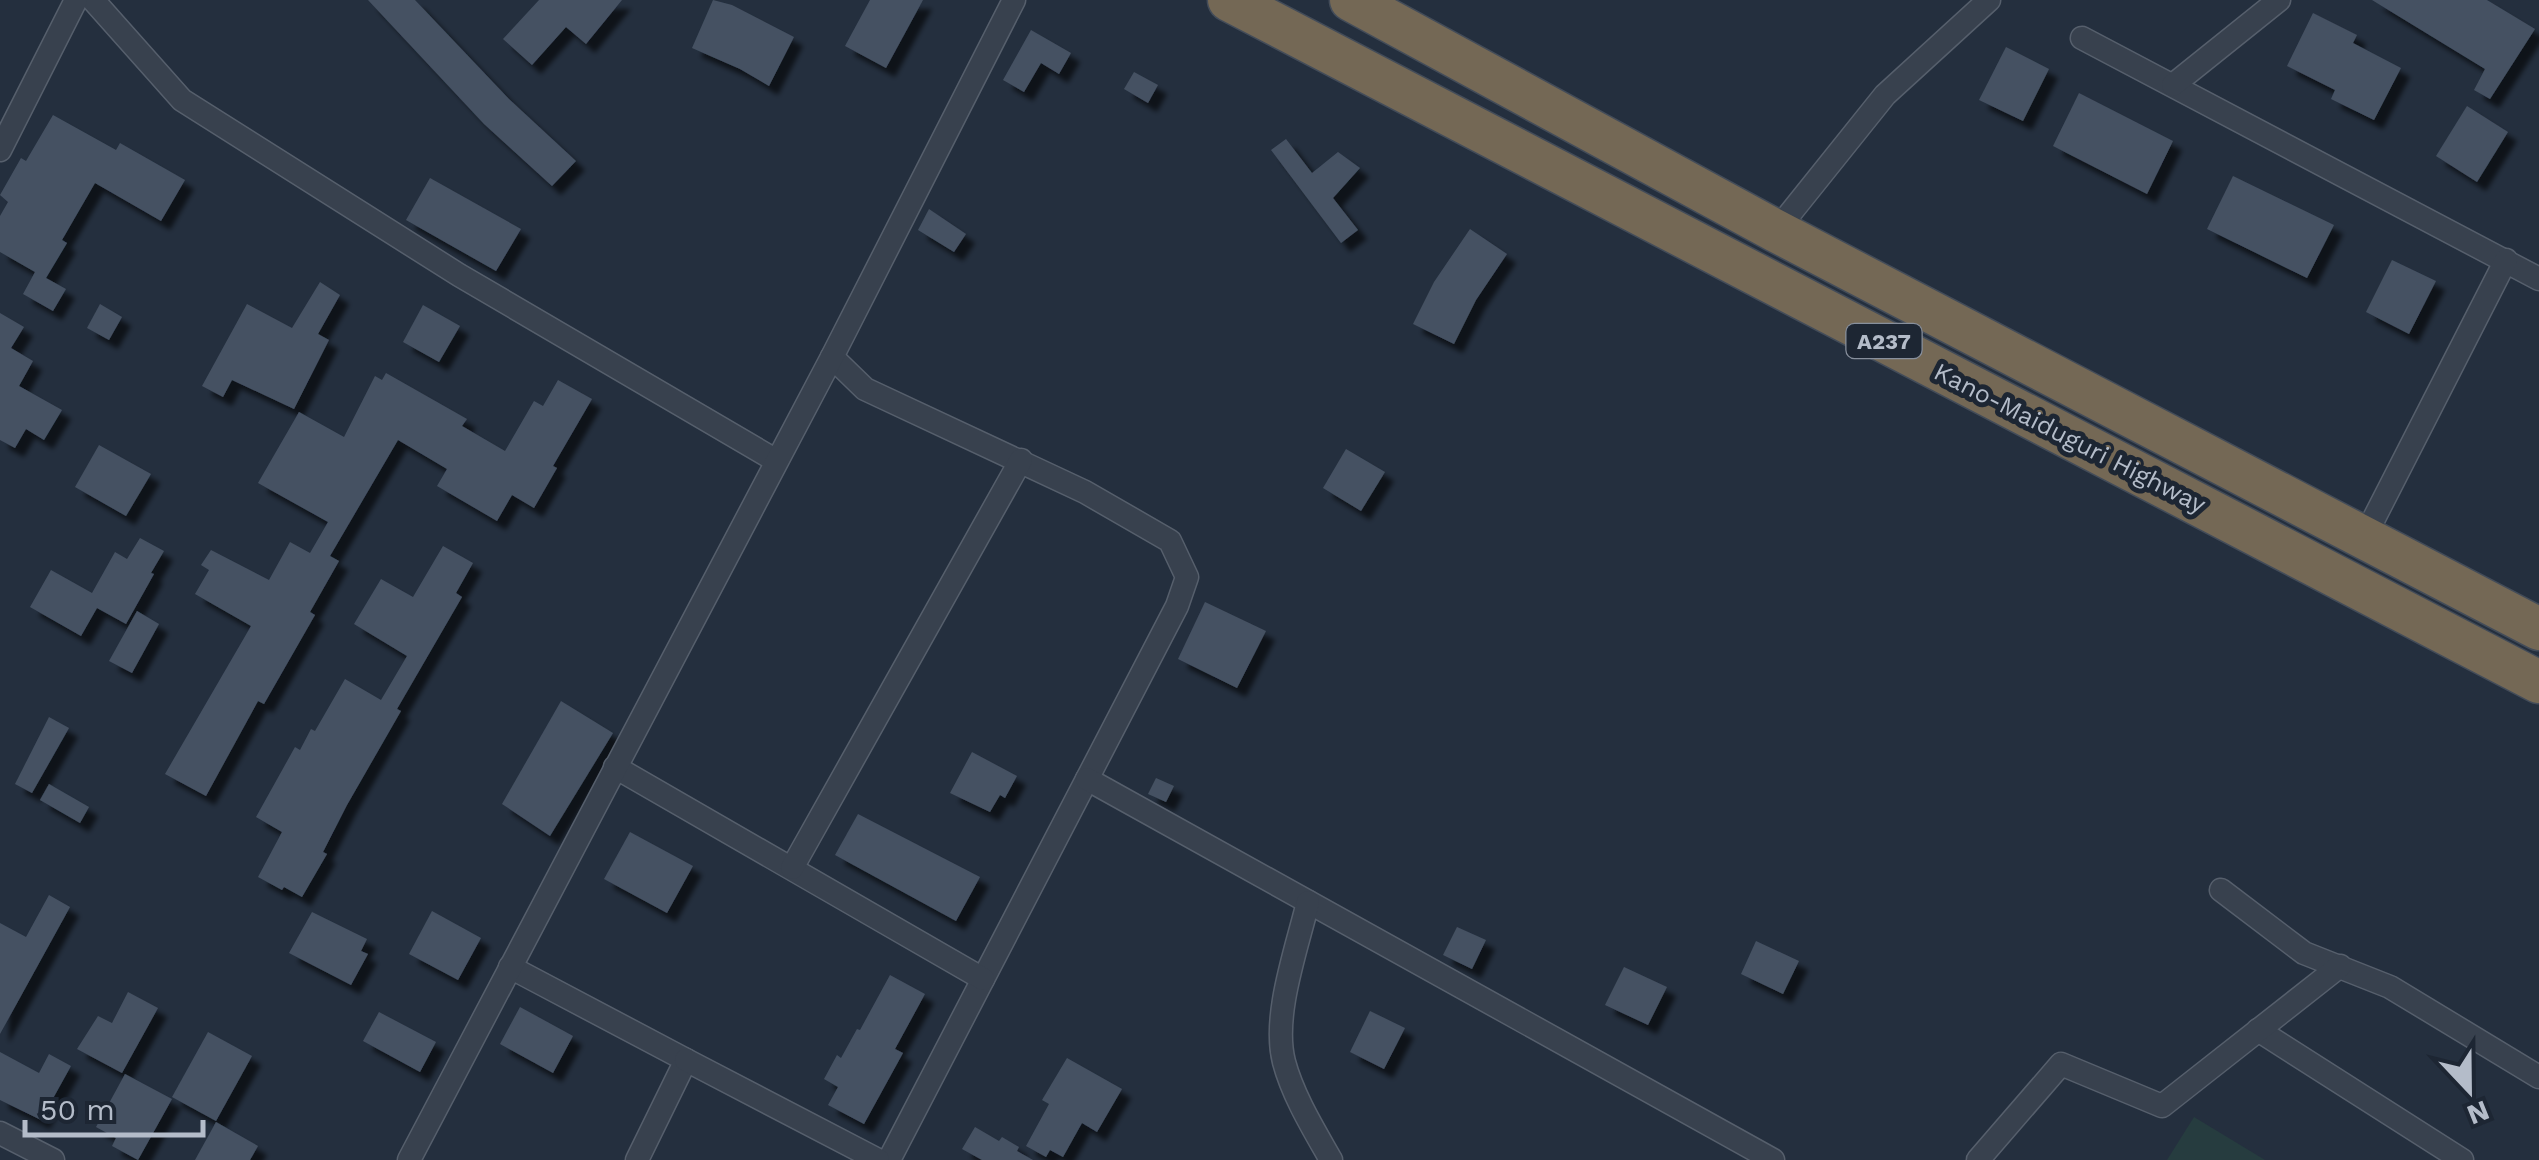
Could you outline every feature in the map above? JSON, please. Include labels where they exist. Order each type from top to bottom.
[{"type":"highway","name":"Kano-Maiduguri Highway","points":[[1230,0],[2539,682]]},
{"type":"highway","name":"Kano-Maiduguri Highway","points":[[1352,0],[1776,232],[2539,628]]},
{"type":"street","points":[[0,150],[76,0]]},
{"type":"street","points":[[93,0],[182,100],[459,276],[775,460]]},
{"type":"street","points":[[409,1160],[832,357],[1014,0]]},
{"type":"street","points":[[1776,232],[1884,95],[1989,0]]},
{"type":"street","points":[[2174,85],[2280,0]]},
{"type":"street","points":[[2082,38],[2539,279]]},
{"type":"street","points":[[2364,538],[2506,260]]},
{"type":"street","points":[[832,357],[865,390],[1021,460],[1170,541],[1187,577],[1177,606],[889,1160]]},
{"type":"street","points":[[792,868],[1021,460]]},
{"type":"street","points":[[615,767],[983,979]]},
{"type":"street","points":[[1087,780],[1773,1160]]},
{"type":"street","points":[[2221,890],[2304,952],[2390,987],[2539,1077]]},
{"type":"street","points":[[1308,902],[1282,1013],[1283,1061],[1310,1124],[1331,1160]]},
{"type":"street","points":[[1978,1160],[2061,1064],[2162,1106],[2340,966]]},
{"type":"street","points":[[510,967],[878,1160]]},
{"type":"street","points":[[2258,1030],[2462,1160]]},
{"type":"street","points":[[637,1160],[686,1060]]},
{"type":"street","points":[[7,1145],[53,1160]]},
{"type":"green space","points":[[2194,1117],[2265,1160],[2167,1160]]},
{"type":"building","points":[[368,0],[415,0],[509,99],[576,161],[552,186],[484,124]]},
{"type":"building","points":[[539,0],[622,0],[586,44],[566,27],[532,65],[503,39]]},
{"type":"building","points":[[713,0],[732,5],[794,37],[769,86],[692,48]]},
{"type":"building","points":[[870,0],[923,0],[886,68],[845,46]]},
{"type":"building","points":[[2372,0],[2487,0],[2535,29],[2490,99],[2474,90],[2485,69]]},
{"type":"building","points":[[2313,13],[2357,35],[2353,43],[2401,68],[2374,120],[2331,99],[2335,90],[2287,66]]},
{"type":"building","points":[[1031,30],[1071,53],[1059,74],[1041,63],[1024,92],[1003,80]]},
{"type":"building","points":[[2006,47],[2049,69],[2023,121],[1979,100]]},
{"type":"building","points":[[1134,72],[1158,85],[1148,103],[1124,89]]},
{"type":"building","points":[[2079,93],[2173,141],[2147,194],[2053,146]]},
{"type":"building","points":[[2467,106],[2508,132],[2477,182],[2436,156]]},
{"type":"building","points":[[53,115],[116,150],[120,143],[185,180],[161,221],[95,183],[62,240],[67,243],[46,278],[66,289],[53,311],[23,294],[35,272],[0,252],[0,216],[8,202],[0,195]]},
{"type":"building","points":[[1286,139],[1312,173],[1338,152],[1360,168],[1333,198],[1358,230],[1341,243],[1271,150]]},
{"type":"building","points":[[2233,176],[2334,225],[2307,278],[2207,229]]},
{"type":"building","points":[[430,178],[521,229],[496,271],[406,220]]},
{"type":"building","points":[[929,209],[966,234],[954,252],[918,230]]},
{"type":"building","points":[[1470,229],[1507,254],[1476,300],[1454,344],[1413,324],[1434,282]]},
{"type":"building","points":[[2392,260],[2436,281],[2409,334],[2366,312]]},
{"type":"building","points":[[320,282],[340,295],[318,334],[329,340],[294,409],[232,380],[223,397],[202,386],[247,304],[292,328]]},
{"type":"building","points":[[100,304],[122,317],[109,340],[87,328]]},
{"type":"building","points":[[423,305],[460,326],[439,362],[403,342]]},
{"type":"building","points":[[0,313],[24,327],[11,348],[33,361],[19,386],[62,410],[44,440],[26,429],[15,448],[0,440]]},
{"type":"building","points":[[386,373],[467,419],[462,426],[505,451],[534,401],[543,406],[558,380],[592,399],[534,508],[512,495],[497,521],[437,486],[447,469],[398,440],[330,556],[339,561],[310,612],[315,615],[264,704],[258,701],[206,796],[165,774],[251,626],[195,594],[209,570],[201,565],[211,550],[269,580],[290,542],[310,553],[328,522],[258,483],[299,412],[344,437],[375,376],[382,380]]},
{"type":"building","points":[[99,445],[151,474],[126,516],[75,487]]},
{"type":"building","points":[[1346,449],[1385,472],[1361,511],[1323,488]]},
{"type":"building","points":[[140,538],[164,551],[126,624],[97,608],[81,636],[30,607],[51,570],[92,593],[115,552],[127,559]]},
{"type":"building","points":[[443,546],[473,563],[456,593],[462,597],[397,709],[401,711],[347,805],[323,852],[327,854],[302,897],[284,887],[282,890],[258,877],[282,832],[256,817],[295,747],[300,750],[311,729],[315,731],[345,679],[381,700],[407,656],[354,624],[381,579],[413,597]]},
{"type":"building","points":[[1205,602],[1266,631],[1237,688],[1178,659]]},
{"type":"building","points":[[137,611],[159,624],[132,673],[109,661]]},
{"type":"building","points":[[561,701],[613,733],[550,836],[502,804]]},
{"type":"building","points":[[49,717],[69,728],[32,793],[15,784]]},
{"type":"building","points":[[972,752],[1017,776],[1005,798],[1000,795],[990,812],[950,793]]},
{"type":"building","points":[[1156,778],[1174,786],[1166,802],[1148,794]]},
{"type":"building","points":[[49,784],[89,807],[80,823],[40,800]]},
{"type":"building","points":[[858,814],[980,877],[956,921],[835,855]]},
{"type":"building","points":[[630,832],[693,866],[667,913],[604,879]]},
{"type":"building","points":[[49,895],[70,907],[0,1034],[0,923],[26,937]]},
{"type":"building","points":[[432,911],[481,938],[458,980],[409,954]]},
{"type":"building","points":[[312,912],[367,939],[361,951],[368,954],[351,985],[289,953]]},
{"type":"building","points":[[1457,927],[1486,940],[1472,969],[1443,955]]},
{"type":"building","points":[[1756,941],[1799,961],[1783,994],[1741,974]]},
{"type":"building","points":[[1624,967],[1667,987],[1648,1025],[1605,1005]]},
{"type":"building","points":[[890,975],[925,994],[895,1049],[903,1053],[864,1124],[828,1105],[838,1087],[824,1079],[837,1055],[841,1058],[857,1029],[860,1030]]},
{"type":"building","points":[[128,992],[158,1008],[122,1073],[77,1049],[98,1016],[112,1023]]},
{"type":"building","points":[[520,1007],[573,1036],[553,1073],[500,1044]]},
{"type":"building","points":[[1370,1011],[1405,1028],[1384,1069],[1350,1052]]},
{"type":"building","points":[[379,1012],[436,1042],[420,1072],[363,1041]]},
{"type":"building","points":[[208,1032],[252,1056],[216,1121],[172,1097]]},
{"type":"building","points":[[0,1052],[39,1073],[49,1054],[71,1066],[41,1120],[0,1100]]},
{"type":"building","points":[[1067,1058],[1122,1089],[1097,1132],[1082,1123],[1063,1157],[1050,1150],[1046,1157],[1026,1146],[1049,1104],[1042,1100]]},
{"type":"building","points":[[125,1074],[172,1099],[138,1160],[112,1146],[116,1138],[96,1127]]},
{"type":"building","points":[[216,1122],[258,1146],[250,1160],[195,1160]]},
{"type":"building","points":[[975,1127],[999,1141],[1002,1137],[1033,1160],[982,1160],[962,1149]]}]
